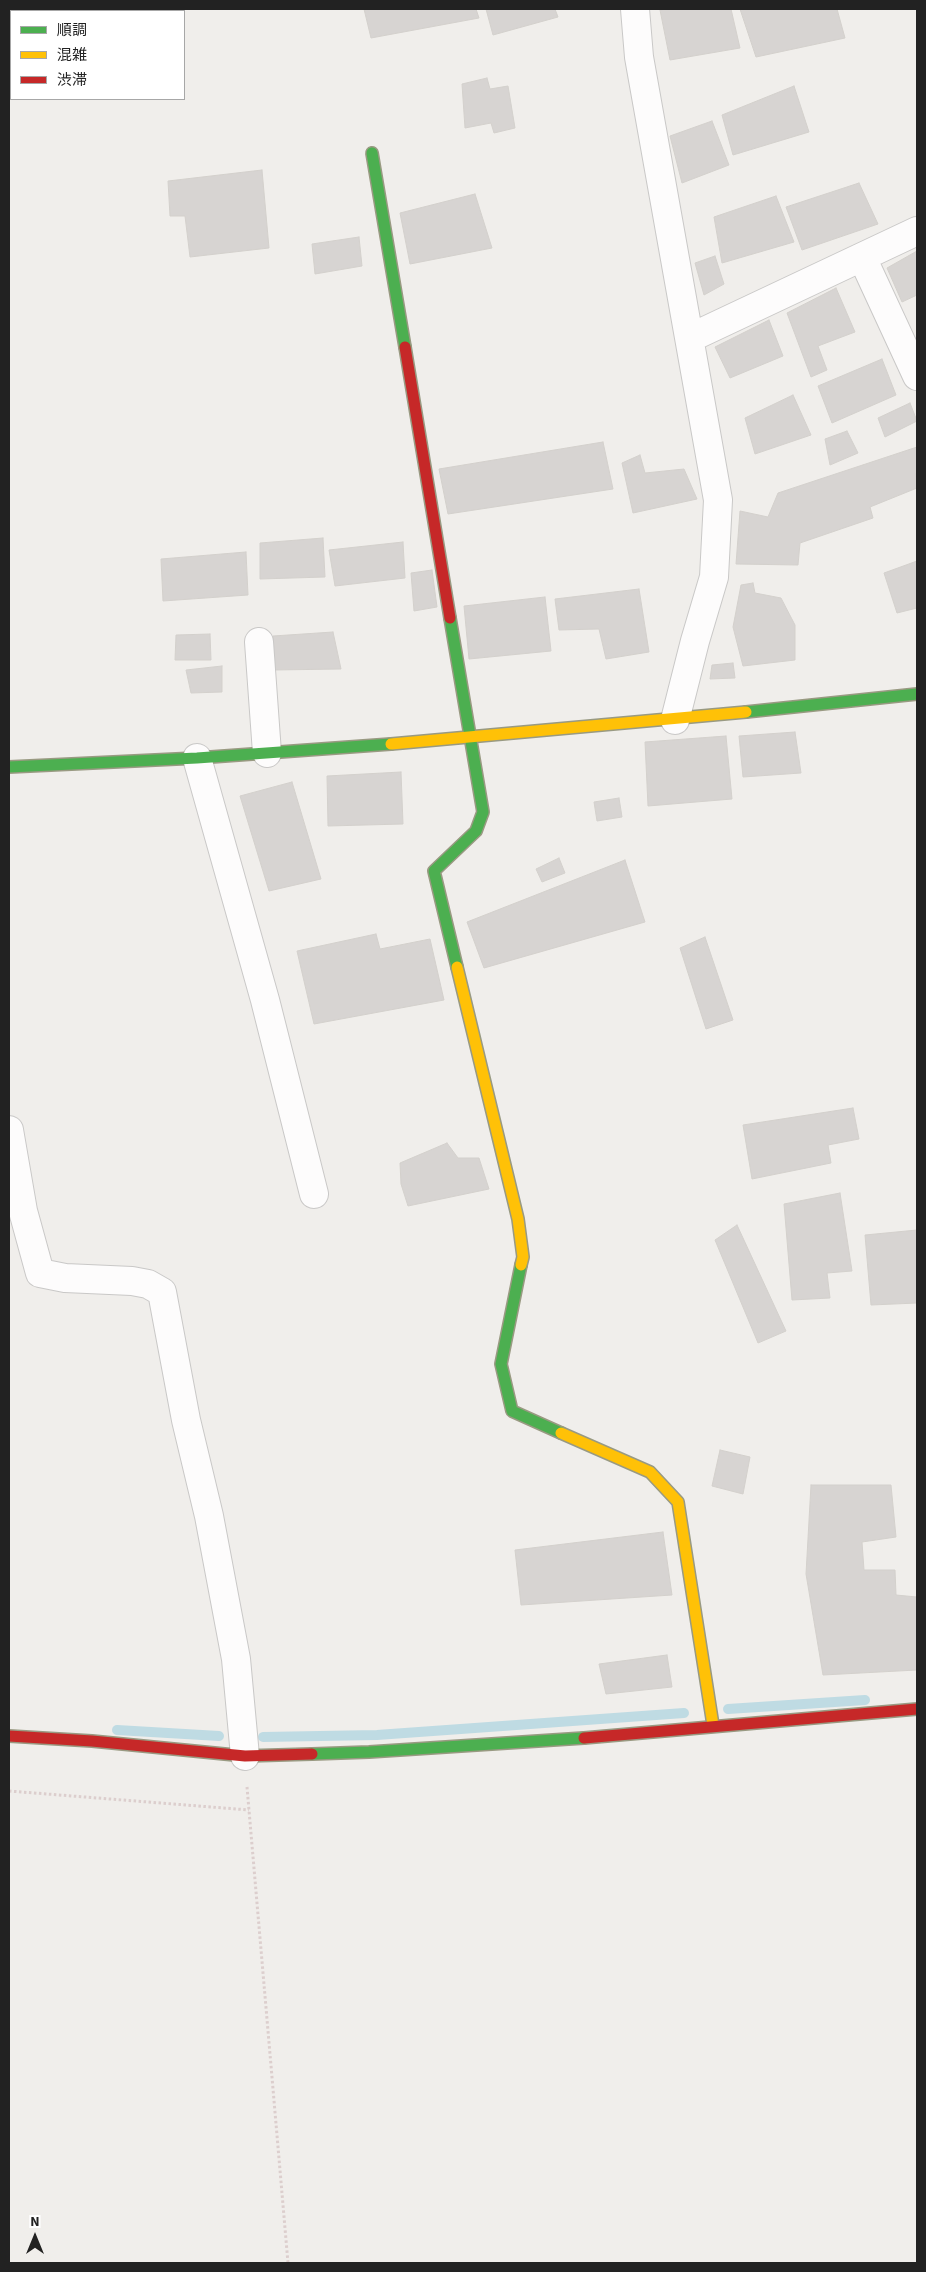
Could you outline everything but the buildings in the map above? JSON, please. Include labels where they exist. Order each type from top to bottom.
[{"type":"street","points":[[635,9],[639,57],[718,500],[714,577],[675,720]]},
{"type":"street","points":[[372,153],[483,812],[476,831],[434,871],[518,1219],[523,1257],[501,1364],[512,1411],[650,1472],[678,1502],[713,1725]]},
{"type":"street","points":[[690,338],[917,231]]},
{"type":"street","points":[[862,257],[917,376]]},
{"type":"street","points":[[260,642],[266,752]]},
{"type":"street","points":[[9,767],[197,758],[470,738],[675,720],[917,694]]},
{"type":"street","points":[[197,758],[265,1000],[314,1194]]},
{"type":"street","points":[[9,1130],[23,1211],[40,1273],[65,1278],[132,1281],[148,1284],[162,1292],[186,1420],[209,1516],[236,1659],[245,1756]]},
{"type":"street","points":[[9,1736],[92,1740],[245,1756],[369,1752],[568,1739],[713,1725],[917,1709]]},
{"type":"path","points":[[245,1756],[288,2263]]},
{"type":"path","points":[[9,1791],[249,1810]]},
{"type":"waterway","points":[[728,1709],[865,1700]]},
{"type":"waterway","points":[[263,1737],[377,1735],[684,1713]]},
{"type":"waterway","points":[[117,1730],[219,1736]]},
{"type":"traffic: fast","points":[[372,153],[405,347]]},
{"type":"traffic: fast","points":[[450,618],[483,812],[476,831],[434,871],[457,967]]},
{"type":"traffic: fast","points":[[746,712],[917,694]]},
{"type":"traffic: fast","points":[[9,767],[197,758],[391,744]]},
{"type":"traffic: fast","points":[[521,1265],[501,1364],[512,1411],[561,1433]]},
{"type":"traffic: fast","points":[[312,1754],[584,1738]]},
{"type":"traffic: slow","points":[[391,744],[746,712]]},
{"type":"traffic: slow","points":[[457,967],[518,1219],[523,1257],[521,1265]]},
{"type":"traffic: slow","points":[[561,1433],[650,1472],[678,1502],[713,1725]]},
{"type":"traffic: jam","points":[[405,347],[450,618]]},
{"type":"traffic: jam","points":[[584,1738],[917,1709]]},
{"type":"traffic: jam","points":[[9,1736],[92,1741],[245,1756],[312,1754]]}]
